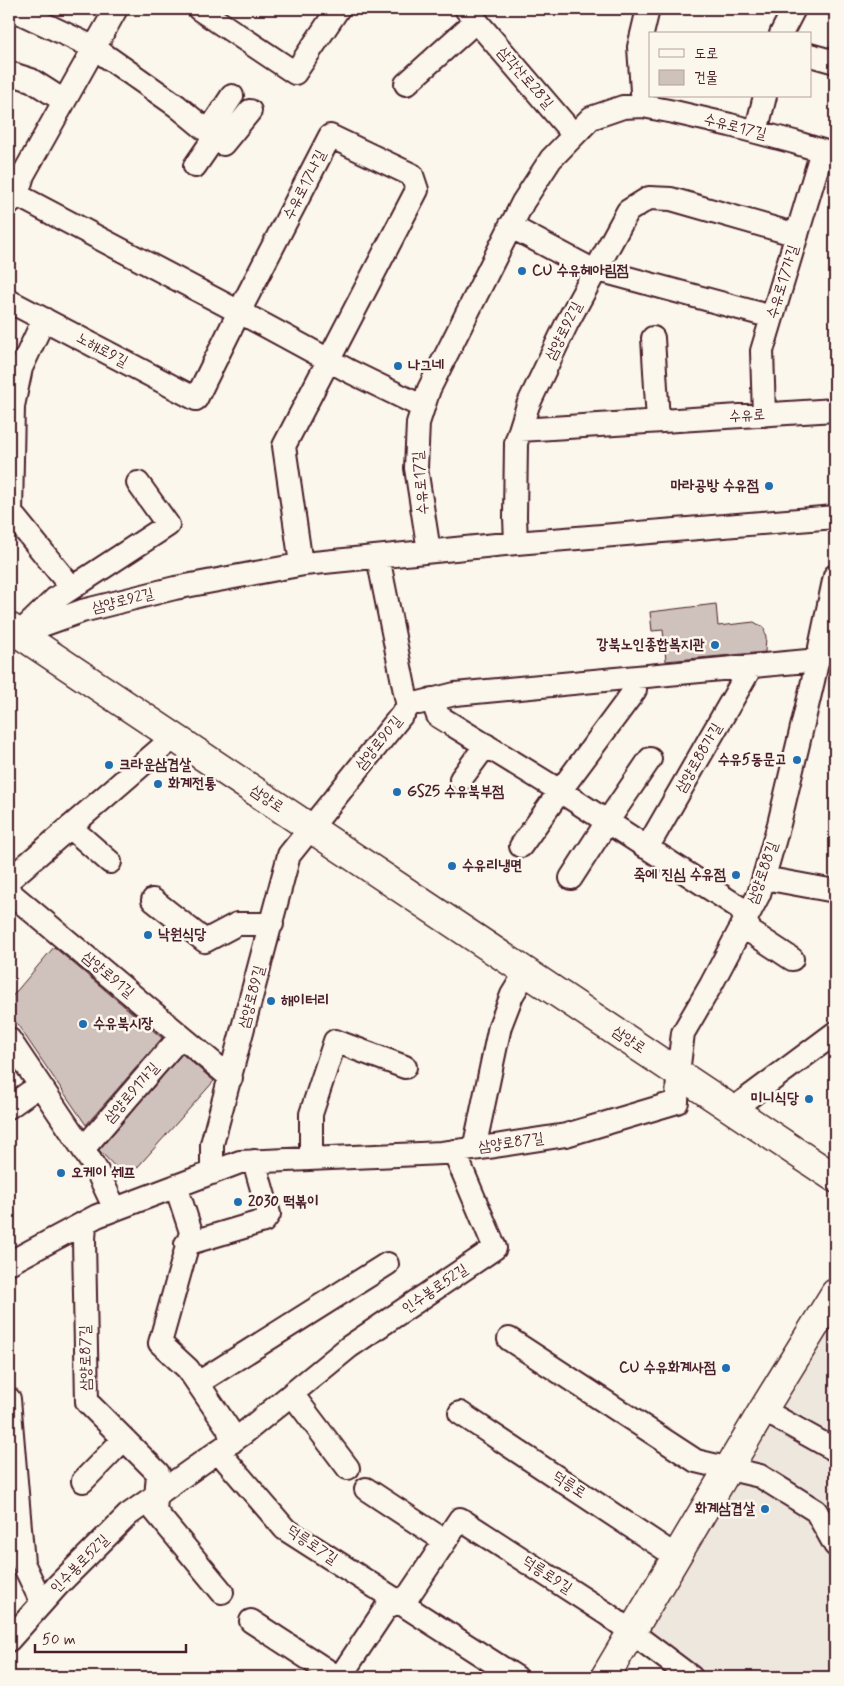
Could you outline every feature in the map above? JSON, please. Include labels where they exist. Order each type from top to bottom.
[{"type":"main road","name":"삼양로","points":[[12,633],[174,737],[835,1178]]},
{"type":"main road","points":[[605,1677],[835,1293]]},
{"type":"street","points":[[12,9],[93,47],[177,106],[223,144],[250,111]]},
{"type":"street","points":[[116,9],[14,185],[239,312],[423,408]]},
{"type":"street","points":[[199,9],[295,73],[338,9]]},
{"type":"street","points":[[643,106],[639,47],[648,9]]},
{"type":"street","points":[[782,32],[794,9]]},
{"type":"street","name":"삼각산로28길","points":[[406,84],[471,15],[574,135]]},
{"type":"street","points":[[812,56],[835,62]]},
{"type":"street","points":[[9,73],[31,80],[64,101]]},
{"type":"street","points":[[195,166],[232,96]]},
{"type":"street","points":[[756,132],[764,98]]},
{"type":"street","name":"수유로17길","points":[[429,551],[416,468],[418,423],[429,389],[523,202],[551,159],[591,118],[624,107],[643,106],[756,132],[829,153]]},
{"type":"street","name":"수유로17나길","points":[[196,399],[330,136],[412,175],[417,190],[330,361]]},
{"type":"street","name":"수유로17가길","points":[[764,415],[762,351],[797,235],[829,153]]},
{"type":"street","name":"삼양로92길","points":[[516,544],[516,443],[520,430],[532,396],[567,323],[628,211],[649,198],[671,199],[797,235]]},
{"type":"street","points":[[510,226],[587,267],[772,317]]},
{"type":"street","name":"노해로9길","points":[[9,301],[196,399]]},
{"type":"street","name":"삼양로92길","points":[[44,319],[21,368],[13,406],[11,513],[72,588]]},
{"type":"street","points":[[653,338],[658,421]]},
{"type":"street","points":[[301,564],[284,446],[330,361]]},
{"type":"street","name":"수유로","points":[[520,430],[835,410]]},
{"type":"street","name":"삼양로92길","points":[[12,633],[55,599],[168,525],[138,483]]},
{"type":"street","name":"삼양로92길","points":[[12,633],[82,611],[175,588],[301,564],[429,551],[835,517]]},
{"type":"street","name":"삼양로90길","points":[[310,828],[408,706],[378,557]]},
{"type":"street","name":"삼양로88길","points":[[678,1073],[683,1033],[760,894],[780,824],[818,660],[835,576]]},
{"type":"street","points":[[408,706],[455,694],[818,660]]},
{"type":"street","name":"삼양로88가길","points":[[648,848],[751,667]]},
{"type":"street","points":[[521,846],[635,690],[634,678]]},
{"type":"street","points":[[432,699],[438,716],[560,791],[740,908],[751,932],[792,959]]},
{"type":"street","points":[[9,880],[174,737]]},
{"type":"street","points":[[462,779],[486,745]]},
{"type":"street","points":[[571,878],[606,822],[650,759]]},
{"type":"street","points":[[70,827],[110,862]]},
{"type":"street","name":"삼양로89길","points":[[212,1173],[212,1144],[289,855],[310,828]]},
{"type":"street","points":[[764,878],[835,891]]},
{"type":"street","name":"삼양로91길","points":[[9,892],[231,1078]]},
{"type":"street","points":[[153,900],[205,941],[237,924],[272,924]]},
{"type":"street","points":[[464,1150],[500,1026],[512,995],[526,972]]},
{"type":"street","points":[[733,1109],[835,1033]]},
{"type":"street","name":"삼양로91가길","points":[[83,1149],[181,1036]]},
{"type":"street","points":[[9,1039],[83,1149],[114,1209]]},
{"type":"street","points":[[311,1158],[311,1114],[335,1041],[405,1067]]},
{"type":"street","name":"삼양로87길","points":[[9,1263],[85,1222],[114,1209],[240,1162],[464,1150],[566,1135],[676,1102],[678,1073]]},
{"type":"street","points":[[9,1107],[40,1085]]},
{"type":"street","name":"인수봉로52길","points":[[9,1640],[42,1603],[128,1516],[225,1446],[349,1347],[495,1248],[464,1150]]},
{"type":"street","points":[[186,1244],[264,1221],[269,1214],[254,1162]]},
{"type":"street","points":[[176,1186],[190,1232],[160,1343],[188,1369],[228,1428],[225,1446]]},
{"type":"street","name":"삼양로87길","points":[[85,1222],[87,1402],[158,1473],[157,1494]]},
{"type":"street","points":[[198,1383],[387,1264]]},
{"type":"street","points":[[509,1339],[696,1461],[760,1476],[816,1511],[835,1545]]},
{"type":"street","points":[[292,1394],[348,1468]]},
{"type":"street","points":[[9,1399],[12,1479],[23,1562],[42,1603]]},
{"type":"street","points":[[764,1410],[835,1450]]},
{"type":"street","name":"덕릉로","points":[[460,1413],[677,1557]]},
{"type":"street","points":[[83,1482],[124,1439]]},
{"type":"street","name":"덕릉로7길","points":[[225,1446],[285,1529],[516,1677]]},
{"type":"street","points":[[250,1621],[338,1677],[386,1608],[409,1595],[445,1542],[366,1489]]},
{"type":"street","points":[[157,1494],[154,1511],[222,1592]]},
{"type":"street","name":"덕릉로9길","points":[[445,1542],[460,1519],[607,1614],[691,1677]]},
{"type":"shaded area","points":[[835,1317],[835,1677],[691,1677],[637,1637]]},
{"type":"building","name":"강북노인종합복지관","points":[[716,604],[718,626],[754,622],[764,628],[766,637],[765,652],[666,661],[663,630],[652,631],[650,612]]},
{"type":"building","name":"수유북시장","points":[[54,947],[162,1038],[86,1125],[9,1012],[9,1000]]},
{"type":"building","points":[[182,1054],[214,1081],[127,1179],[99,1150]]},
{"type":"place","name":"CU 수유헤아림점","points":[[522,271]]},
{"type":"place","name":"나그네","points":[[398,366]]},
{"type":"place","name":"마라공방 수유점","points":[[769,486]]},
{"type":"place","name":"강북노인종합복지관","points":[[715,645]]},
{"type":"place","name":"수유5동문고","points":[[797,760]]},
{"type":"place","name":"크라운삼겹살","points":[[109,765]]},
{"type":"place","name":"화계전통","points":[[158,784]]},
{"type":"place","name":"GS25 수유북부점","points":[[397,792]]},
{"type":"place","name":"수유리냉면","points":[[452,866]]},
{"type":"place","name":"죽에 진심 수유점","points":[[736,875]]},
{"type":"place","name":"낙원식당","points":[[148,935]]},
{"type":"place","name":"해이터리","points":[[271,1001]]},
{"type":"place","name":"수유북시장","points":[[83,1024]]},
{"type":"place","name":"미니식당","points":[[809,1099]]},
{"type":"place","name":"오케이 쉐프","points":[[61,1173]]},
{"type":"place","name":"2030 떡볶이","points":[[238,1202]]},
{"type":"place","name":"CU 수유화계사점","points":[[726,1368]]},
{"type":"place","name":"화계삼겹살","points":[[765,1509]]}]
